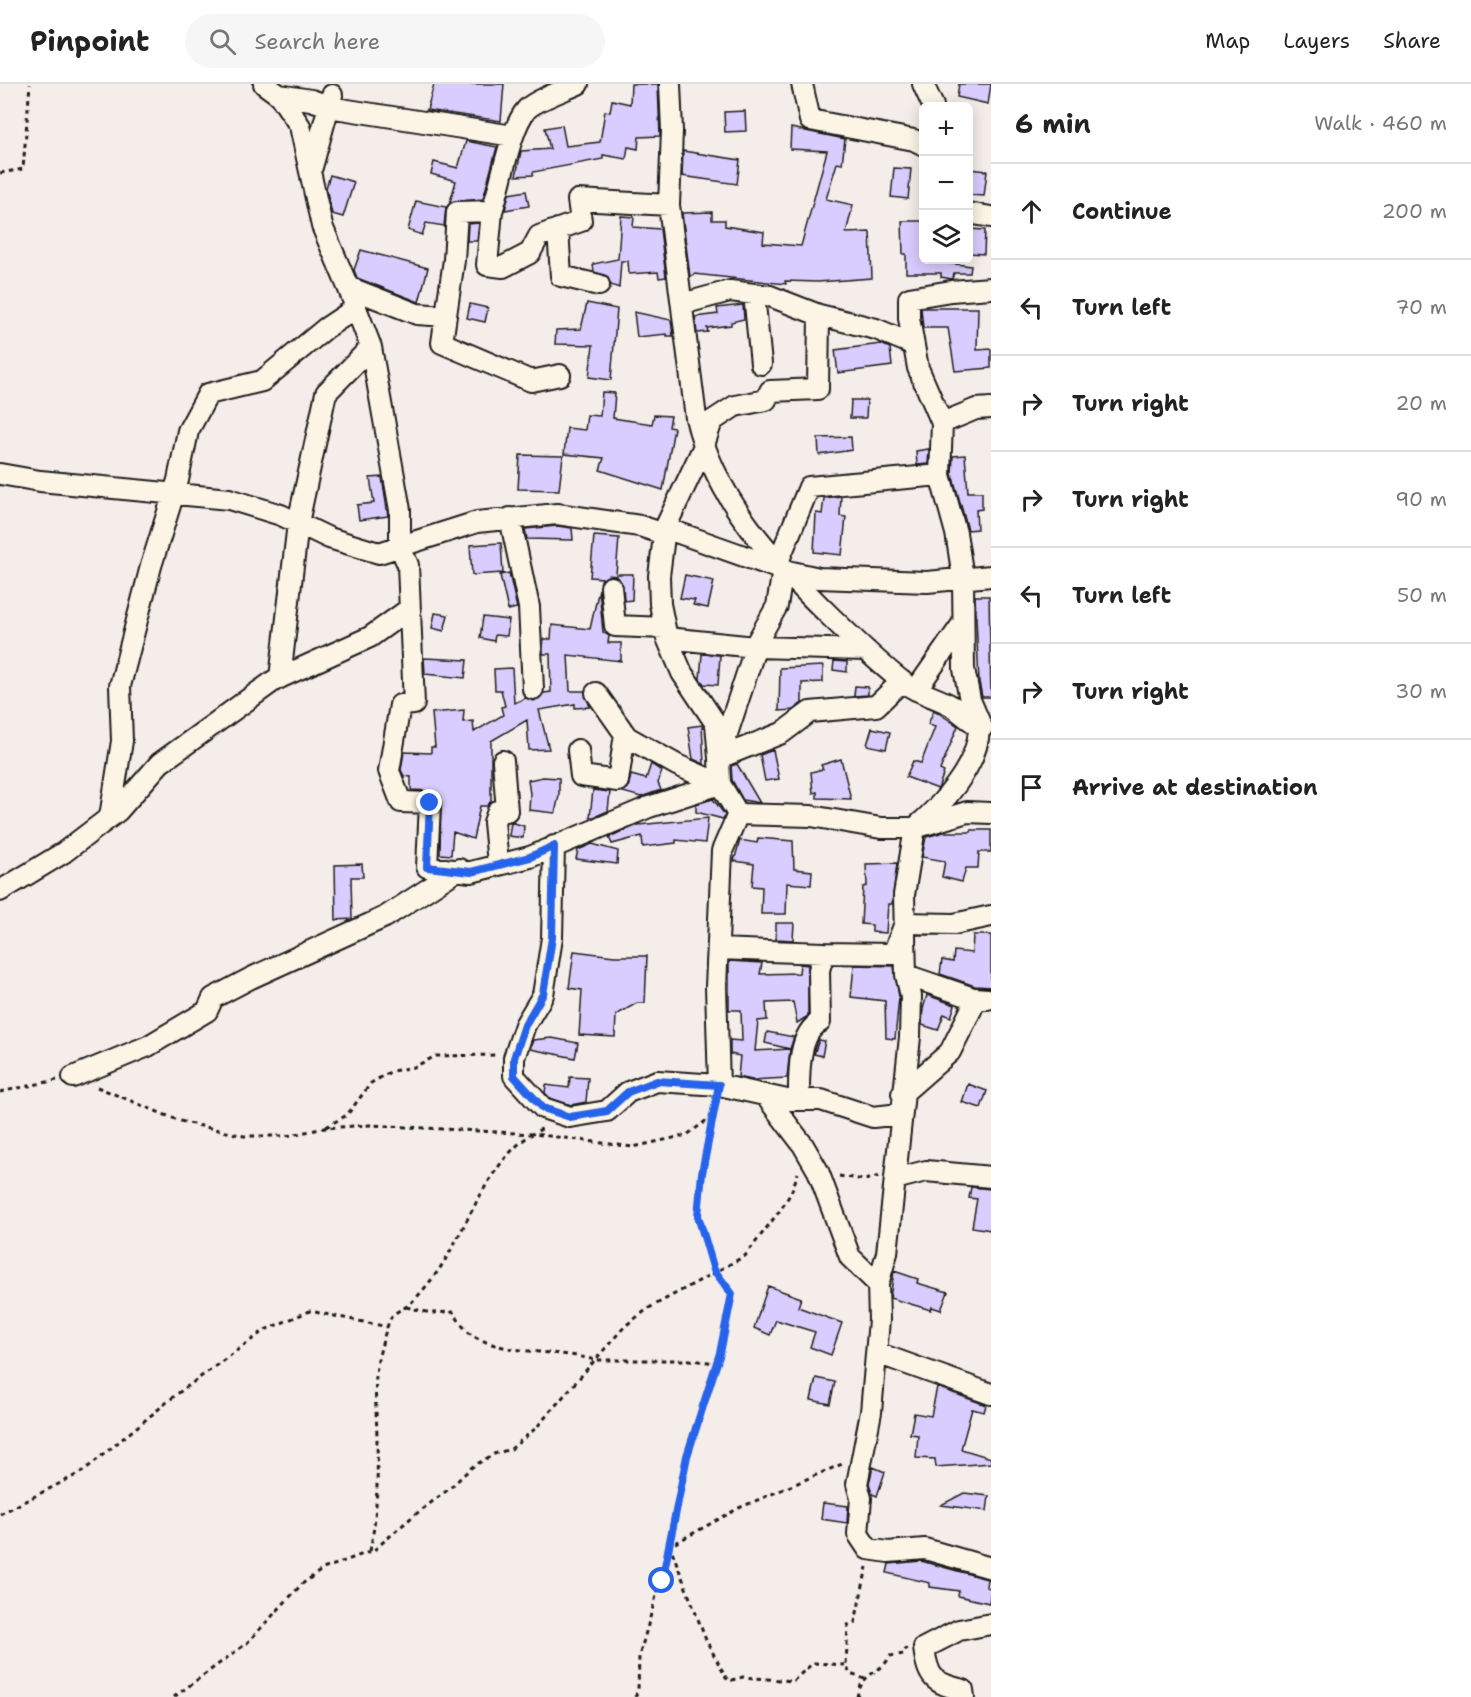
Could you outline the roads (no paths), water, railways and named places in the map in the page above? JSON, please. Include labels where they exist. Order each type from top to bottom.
[{"type":"street","points":[[487,266],[492,211],[513,136],[527,109],[578,84]]},
{"type":"street","points":[[670,84],[672,131],[669,205],[696,418],[703,448],[716,477],[743,521],[781,566],[866,650],[909,685],[950,705],[983,731]]},
{"type":"street","points":[[802,84],[810,120],[914,140],[919,143]]},
{"type":"street","points":[[923,84],[931,102]]},
{"type":"street","points":[[271,89],[328,96],[513,136]]},
{"type":"street","points":[[271,89],[300,126],[322,226],[371,347],[400,510],[400,547],[408,565],[410,609],[414,704],[400,705],[389,771],[400,802],[430,803],[427,867],[471,872],[530,857],[649,807],[720,784]]},
{"type":"street","points":[[311,172],[328,96]]},
{"type":"street","points":[[454,260],[503,267],[530,252],[539,236],[581,221],[578,200],[669,205]]},
{"type":"street","points":[[492,211],[457,212],[454,260],[442,343],[531,381],[560,375]]},
{"type":"street","points":[[973,214],[991,218]]},
{"type":"street","points":[[558,229],[561,276],[599,285]]},
{"type":"street","points":[[348,287],[417,314],[446,316]]},
{"type":"street","points":[[983,731],[970,700],[964,669],[963,577],[956,533],[939,475],[942,423],[918,368],[912,344],[909,298],[951,291],[991,288]]},
{"type":"street","points":[[682,304],[730,291],[770,296],[819,315],[876,329],[912,344]]},
{"type":"street","points":[[754,294],[761,364]]},
{"type":"street","points":[[110,817],[122,741],[120,686],[151,566],[174,493],[188,431],[208,393],[262,381],[326,328],[356,308]]},
{"type":"street","points":[[738,814],[720,784],[716,724],[682,674],[666,633],[660,604],[659,576],[665,531],[703,448],[712,421],[735,406],[766,400],[770,392],[818,389],[819,315]]},
{"type":"street","points":[[280,678],[298,523],[326,393],[371,347]]},
{"type":"street","points":[[942,423],[976,409],[991,408]]},
{"type":"street","points":[[0,474],[40,481],[229,499],[298,523],[329,538],[379,553],[477,522],[557,514],[665,531],[819,578],[927,582],[991,576]]},
{"type":"street","points":[[719,758],[755,647],[777,606],[781,566],[809,487],[939,475]]},
{"type":"street","points":[[510,518],[529,607],[533,689]]},
{"type":"street","points":[[612,587],[615,626],[755,647],[866,650]]},
{"type":"street","points":[[0,891],[63,853],[110,817],[160,763],[280,678],[370,637],[410,609]]},
{"type":"street","points":[[719,758],[782,733],[810,712],[876,705],[909,685],[963,623]]},
{"type":"street","points":[[596,693],[625,734],[677,765],[720,784]]},
{"type":"street","points":[[983,731],[979,729],[975,753],[938,806],[915,828],[904,895],[906,975],[911,996],[910,1027],[887,1253],[878,1284],[877,1353],[871,1412],[857,1484],[861,1498],[858,1534],[868,1549],[888,1552],[925,1550],[991,1568]]},
{"type":"street","points":[[578,750],[581,776],[618,781],[625,734]]},
{"type":"street","points":[[498,864],[494,822],[498,811],[507,811],[503,761]]},
{"type":"street","points":[[738,814],[811,816],[881,828],[915,828],[967,812],[991,813]]},
{"type":"street","points":[[719,1085],[718,949],[722,851],[738,814]]},
{"type":"street","points":[[554,846],[552,938],[543,994],[525,1025],[514,1058],[514,1076],[543,1108],[570,1117],[607,1111],[628,1092],[657,1081],[719,1085],[765,1095],[799,1100],[821,1100],[873,1117],[900,1114]]},
{"type":"street","points":[[74,1077],[148,1046],[207,1011],[213,998],[251,978],[385,917],[459,869]]},
{"type":"street","points":[[904,923],[954,924],[991,916]]},
{"type":"street","points":[[718,949],[893,954],[904,923]]},
{"type":"street","points":[[799,1100],[807,1034],[820,1022],[819,970],[824,953]]},
{"type":"street","points":[[902,1094],[950,1052],[984,998],[906,975]]},
{"type":"street","points":[[765,1095],[803,1145],[818,1171],[850,1257],[878,1284]]},
{"type":"street","points":[[895,1179],[926,1171],[991,1177]]},
{"type":"street","points":[[877,1353],[991,1394]]},
{"type":"street","points":[[964,1697],[963,1690],[940,1684],[927,1671],[924,1648],[959,1630],[991,1624]]}]
